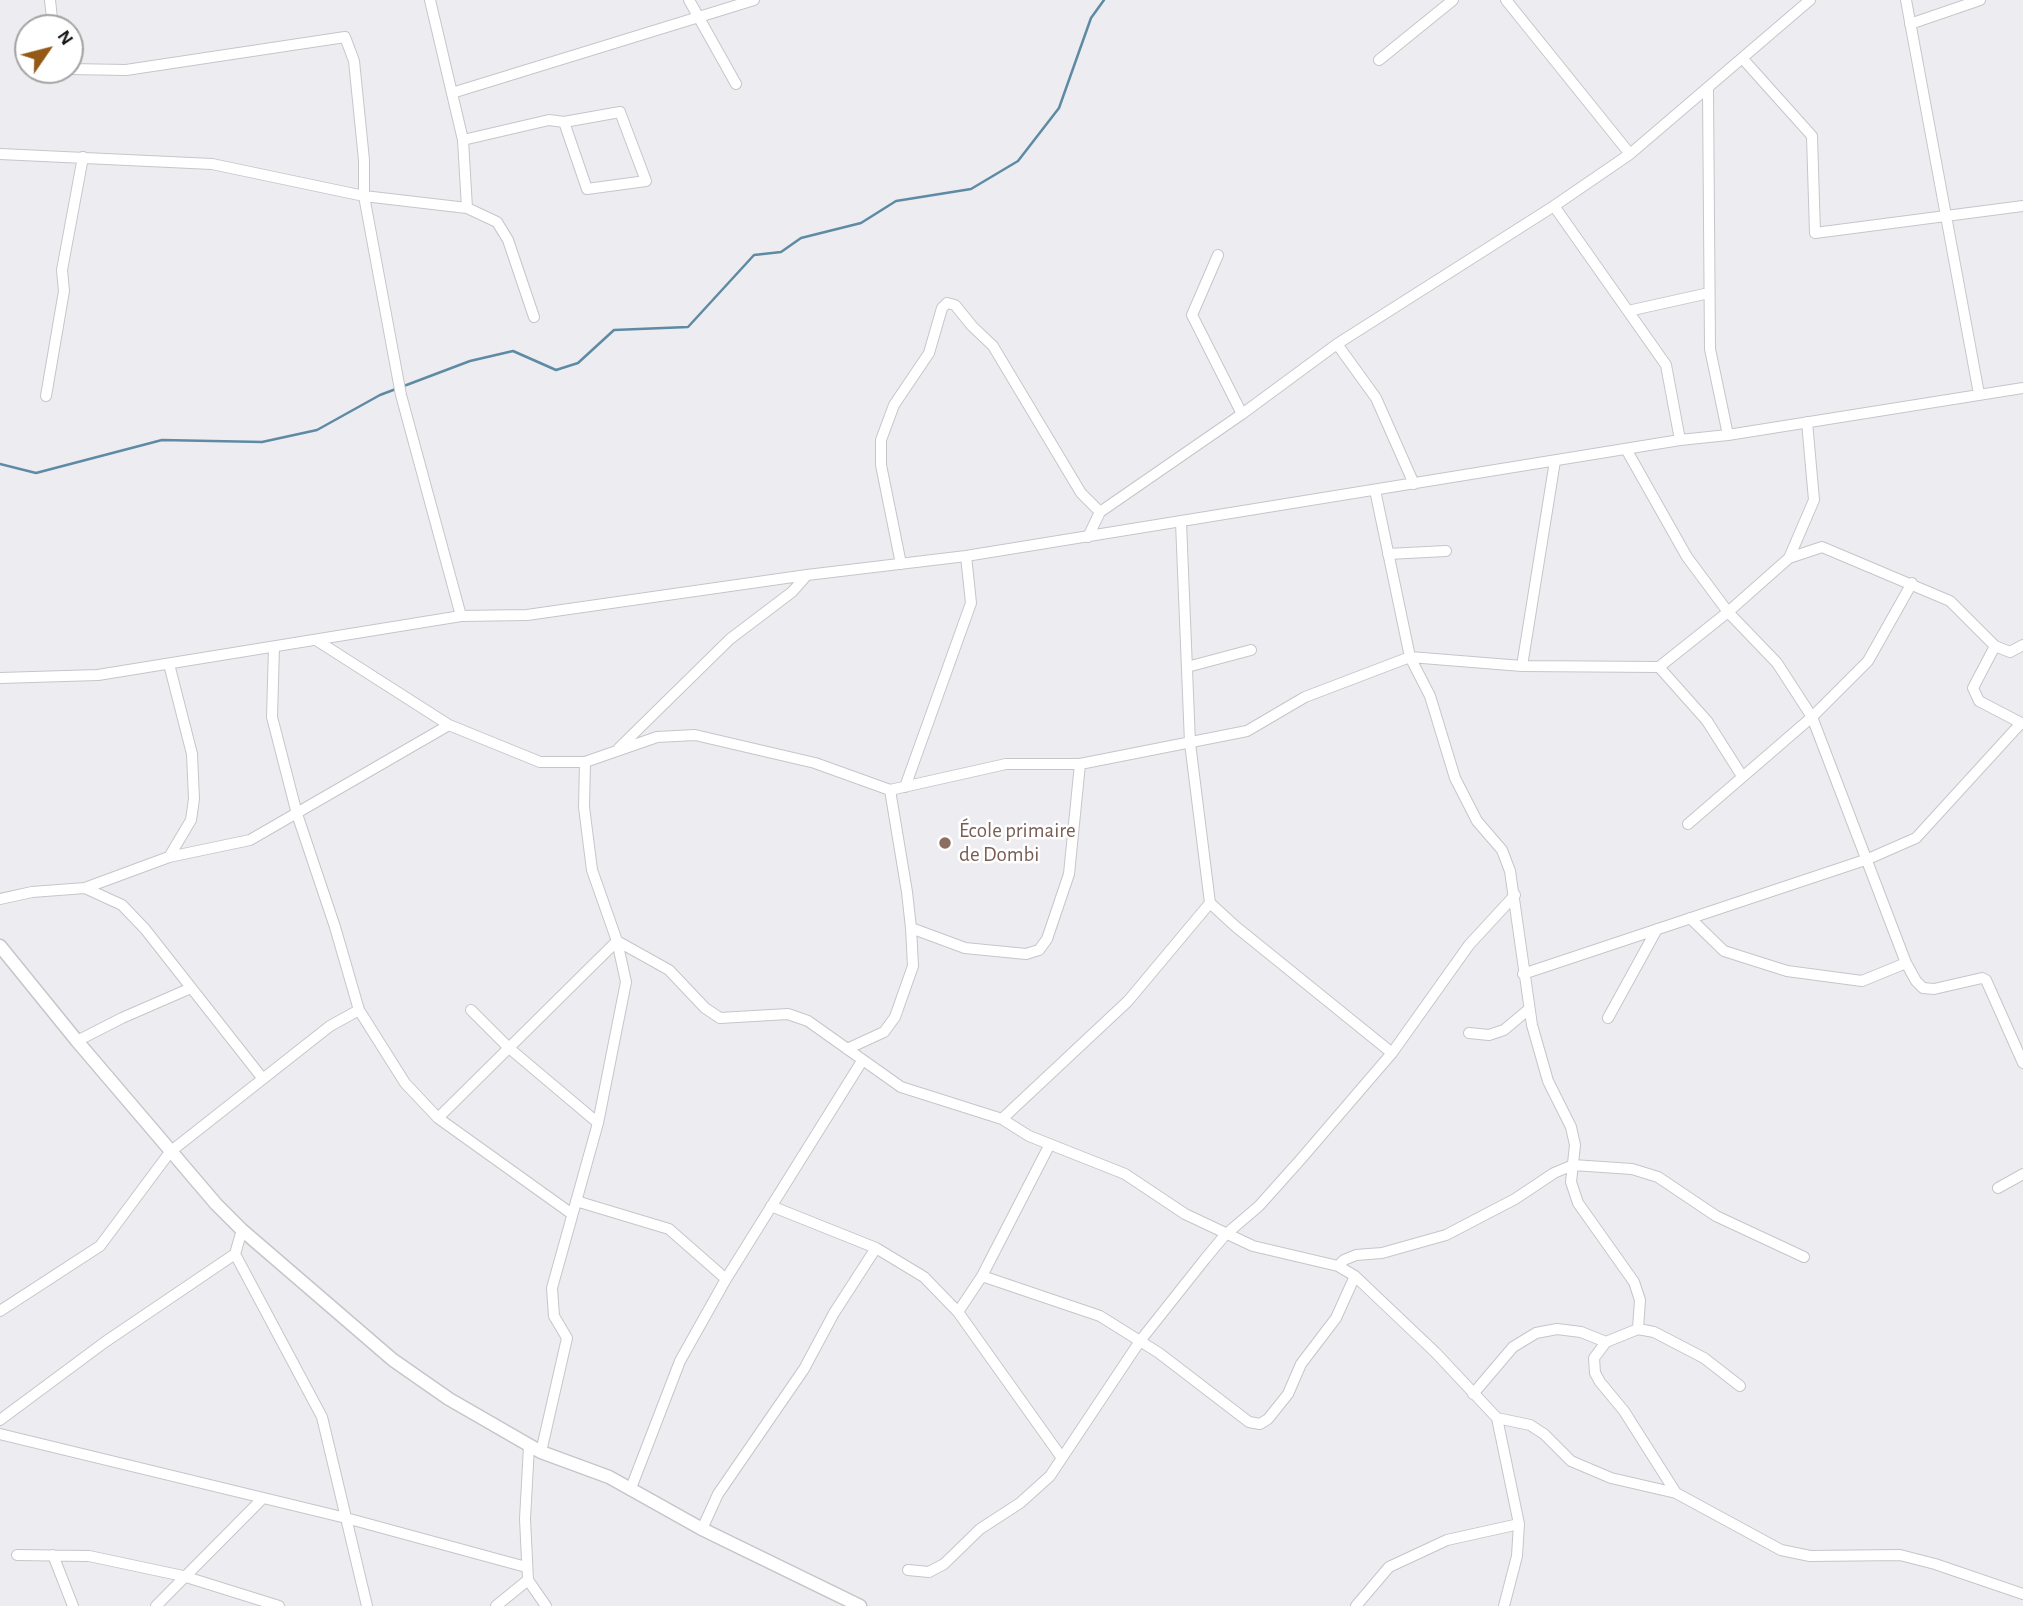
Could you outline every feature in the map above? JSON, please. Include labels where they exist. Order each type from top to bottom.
[{"type":"main road","points":[[0,946],[170,1152],[242,1230],[393,1360],[449,1399],[529,1446],[609,1477],[702,1529],[860,1606]]},
{"type":"street","points":[[430,0],[463,140],[467,208]]},
{"type":"street","points":[[689,0],[736,84]]},
{"type":"street","points":[[452,93],[754,0]]},
{"type":"street","points":[[1378,60],[1453,0]]},
{"type":"street","points":[[1506,0],[1630,154]]},
{"type":"street","points":[[1088,537],[1100,512],[1337,345],[1630,154],[1810,0]]},
{"type":"street","points":[[1906,0],[1979,394]]},
{"type":"street","points":[[1910,24],[1980,0]]},
{"type":"street","points":[[84,69],[126,70],[345,37],[354,61],[364,160],[364,196],[401,395],[461,616]]},
{"type":"street","points":[[1743,59],[1812,136],[1815,233],[2023,206]]},
{"type":"street","points":[[1708,90],[1710,349],[1728,435]]},
{"type":"street","points":[[463,140],[549,120],[564,122],[620,112],[646,180],[587,189],[564,122]]},
{"type":"street","points":[[0,154],[212,164],[364,196],[467,208],[498,222],[508,240],[534,317]]},
{"type":"street","points":[[46,396],[64,291],[62,270],[83,157]]},
{"type":"street","points":[[1554,206],[1666,365],[1680,440]]},
{"type":"street","points":[[1218,255],[1192,315],[1242,414]]},
{"type":"street","points":[[1628,310],[1709,293]]},
{"type":"street","points":[[901,564],[881,466],[881,440],[894,405],[929,353],[942,307],[947,303],[955,305],[993,346],[1081,493],[1100,512]]},
{"type":"street","points":[[1337,345],[1376,398],[1414,484]]},
{"type":"street","points":[[0,678],[98,675],[461,616],[527,615],[807,575],[966,556],[1680,440],[1728,435],[2023,388]]},
{"type":"street","points":[[1789,558],[1814,500],[1807,422]]},
{"type":"street","points":[[1626,449],[1687,556],[1728,612],[1777,663],[1812,717],[1906,963],[1923,988],[1934,989],[1982,978],[1986,980],[2023,1063]]},
{"type":"street","points":[[1522,666],[1555,461]]},
{"type":"street","points":[[1375,490],[1410,657],[1430,696],[1455,778],[1477,821],[1502,850],[1510,871],[1516,895],[1529,1009],[1548,1082],[1571,1127],[1574,1145],[1571,1182],[1578,1203],[1634,1282],[1640,1300],[1638,1329]]},
{"type":"street","points":[[1181,522],[1190,743],[1210,903],[1392,1053]]},
{"type":"street","points":[[316,640],[449,725],[540,762],[585,762],[657,737],[695,735],[815,762],[890,790],[1006,764],[1080,764],[1247,731],[1305,697],[1410,657],[1522,666],[1659,667],[1728,612],[1789,558],[1822,547],[1950,601],[1995,646],[2010,652],[2023,645]]},
{"type":"street","points":[[1388,554],[1446,551]]},
{"type":"street","points":[[905,787],[971,603],[966,556]]},
{"type":"street","points":[[616,751],[730,639],[792,592],[807,575]]},
{"type":"street","points":[[1688,824],[1812,717],[1868,661],[1912,583]]},
{"type":"street","points":[[1523,974],[1868,859],[1916,838],[2022,723],[1979,701],[1973,688],[1995,646]]},
{"type":"street","points":[[274,647],[272,717],[297,814],[335,927],[359,1010],[405,1083],[438,1118],[572,1214]]},
{"type":"street","points":[[1187,667],[1251,650]]},
{"type":"street","points":[[169,664],[192,754],[194,799],[191,820],[169,857]]},
{"type":"street","points":[[1659,667],[1707,721],[1742,776]]},
{"type":"street","points":[[0,899],[32,892],[85,888],[169,857],[250,840],[449,725]]},
{"type":"street","points":[[541,1452],[567,1338],[554,1316],[552,1288],[598,1123],[626,982],[617,941],[592,870],[584,807],[585,762]]},
{"type":"street","points":[[911,928],[965,948],[1026,954],[1039,950],[1047,939],[1069,874],[1080,764]]},
{"type":"street","points":[[847,1049],[884,1032],[895,1017],[912,967],[907,892],[890,790]]},
{"type":"street","points":[[85,888],[122,905],[145,929],[263,1079]]},
{"type":"street","points":[[908,1570],[929,1572],[944,1564],[980,1529],[1036,1490],[1050,1476],[1140,1341],[1225,1234],[1259,1206],[1392,1053],[1469,945],[1516,895]]},
{"type":"street","points":[[1002,1119],[1128,1001],[1210,903]]},
{"type":"street","points":[[1690,918],[1724,951],[1787,971],[1862,982],[1906,963]]},
{"type":"street","points":[[1608,1018],[1657,929]]},
{"type":"street","points":[[438,1118],[617,941]]},
{"type":"street","points":[[617,941],[669,970],[705,1008],[720,1018],[788,1014],[808,1021],[901,1087],[1002,1119],[1030,1136],[1125,1174],[1185,1214],[1252,1246],[1338,1266],[1355,1276],[1435,1352],[1497,1418],[1530,1425],[1544,1434],[1571,1461],[1611,1478],[1676,1493],[1781,1550],[1810,1556],[1900,1555],[2023,1594]]},
{"type":"street","points":[[77,1041],[121,1018],[191,988]]},
{"type":"street","points":[[1469,1033],[1489,1035],[1504,1030],[1529,1009]]},
{"type":"street","points":[[0,1311],[100,1246],[170,1152],[330,1027],[359,1010]]},
{"type":"street","points":[[471,1010],[509,1048],[598,1123]]},
{"type":"street","points":[[631,1488],[680,1361],[726,1279],[862,1061]]},
{"type":"street","points":[[958,1312],[982,1276],[1049,1144]]},
{"type":"street","points":[[1338,1266],[1344,1259],[1356,1255],[1382,1253],[1446,1235],[1515,1199],[1554,1173],[1573,1164],[1632,1169],[1658,1177],[1716,1216],[1804,1257]]},
{"type":"street","points":[[1998,1188],[2023,1174]]},
{"type":"street","points":[[576,1201],[669,1229],[726,1279]]},
{"type":"street","points":[[771,1206],[876,1248],[924,1277],[958,1312],[1062,1458]]},
{"type":"street","points":[[0,1420],[105,1342],[235,1254],[242,1230]]},
{"type":"street","points":[[702,1529],[718,1494],[804,1369],[834,1313],[876,1248]]},
{"type":"street","points":[[235,1254],[322,1417],[367,1606]]},
{"type":"street","points":[[982,1276],[1100,1316],[1159,1353],[1249,1422],[1259,1424],[1268,1419],[1288,1394],[1301,1364],[1336,1318],[1355,1276]]},
{"type":"street","points":[[1473,1394],[1513,1347],[1536,1333],[1557,1329],[1581,1332],[1606,1342]]},
{"type":"street","points":[[1676,1493],[1624,1411],[1595,1373],[1594,1358],[1606,1342],[1638,1329],[1654,1332],[1704,1357],[1740,1386]]},
{"type":"street","points":[[1497,1418],[1519,1524],[1517,1556],[1504,1606]]},
{"type":"street","points":[[0,1434],[346,1518],[526,1567]]},
{"type":"street","points":[[529,1446],[525,1519],[526,1567],[528,1580],[546,1606]]},
{"type":"street","points":[[156,1606],[263,1498]]},
{"type":"street","points":[[1356,1606],[1389,1567],[1447,1540],[1519,1524]]},
{"type":"street","points":[[17,1555],[89,1556],[183,1576],[279,1606]]},
{"type":"street","points":[[53,1555],[73,1606]]},
{"type":"street","points":[[496,1606],[528,1580]]},
{"type":"waterway","points":[[0,464],[36,473],[162,440],[262,442],[317,430],[380,395],[470,361],[513,351],[556,370],[578,363],[614,330],[688,327],[754,255],[781,252],[801,238],[861,223],[896,201],[971,189],[1018,161],[1059,108],[1091,18],[1104,0]]},
{"type":"place","name":"École primaire de Dombi","points":[[945,843]]}]
